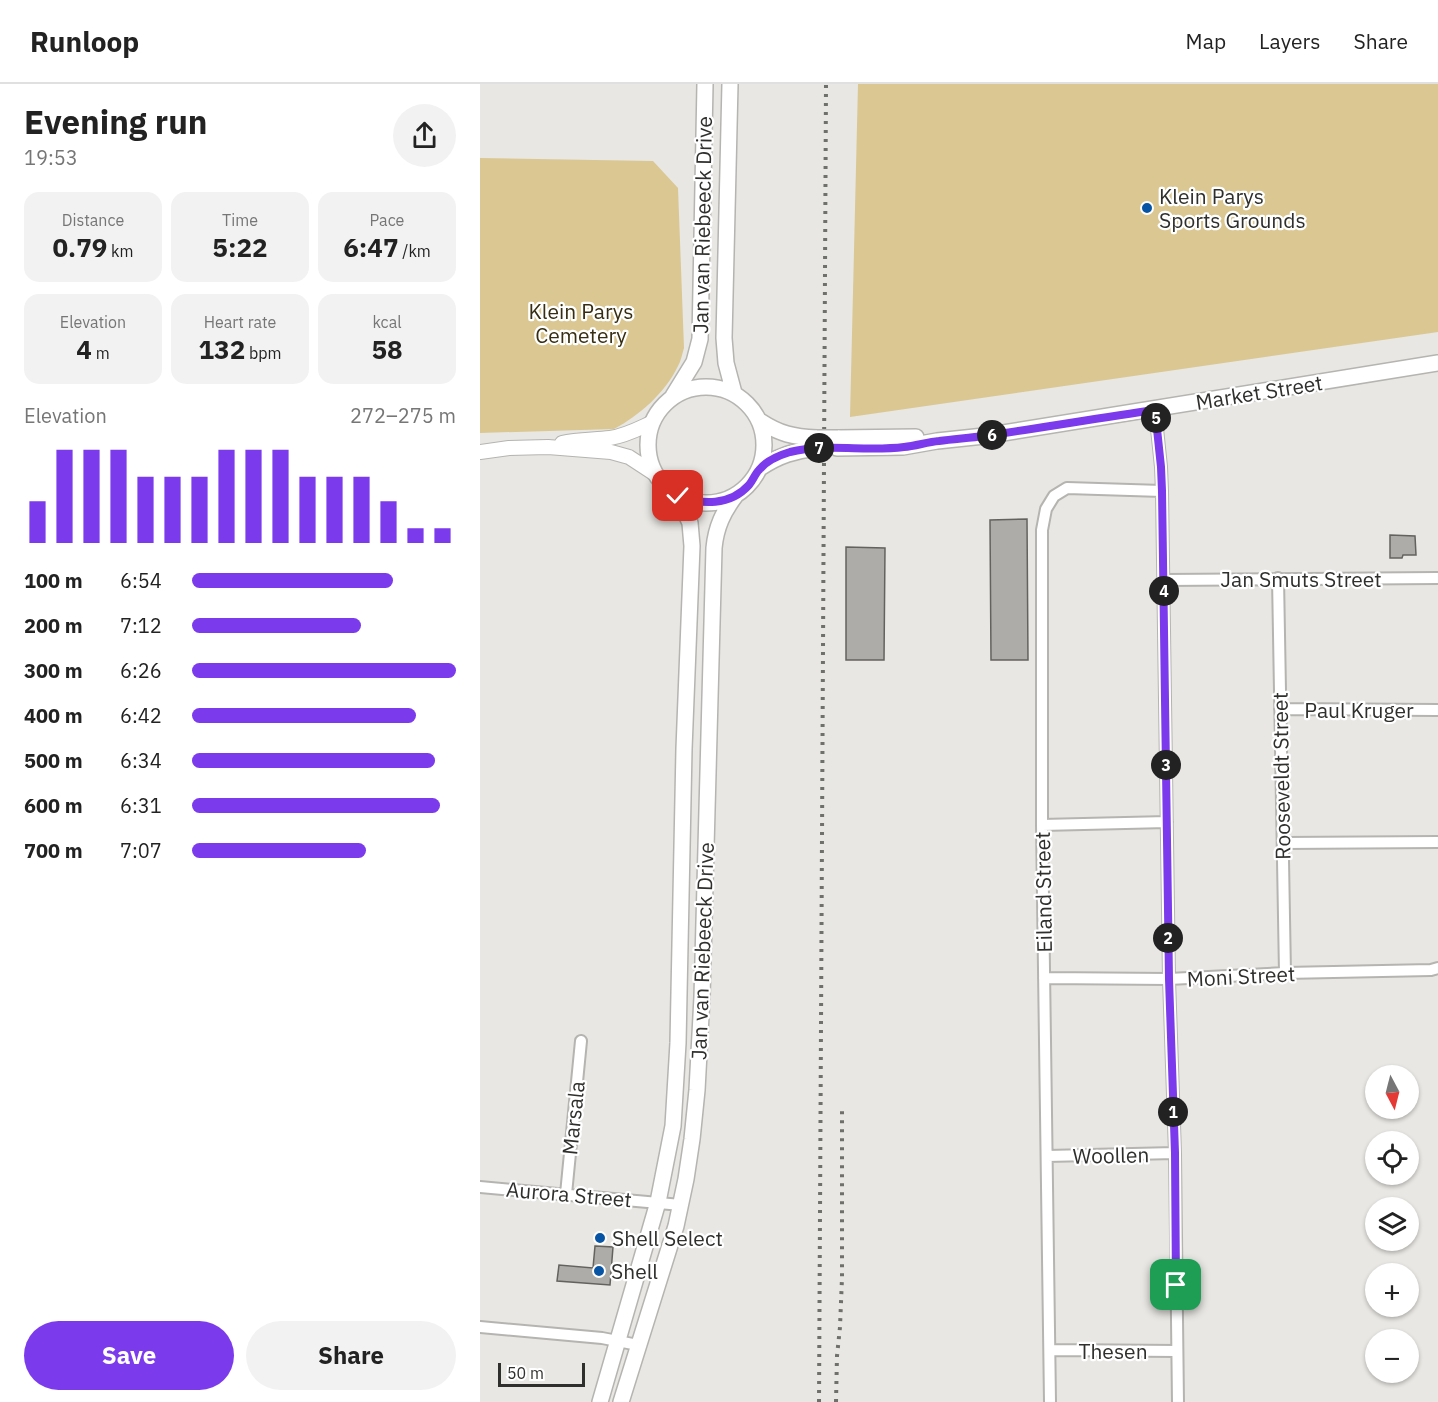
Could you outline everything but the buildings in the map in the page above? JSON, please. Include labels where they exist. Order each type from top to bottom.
[{"type":"main road","name":"Jan van Riebeeck Drive","points":[[673,396],[694,362],[700,339],[705,84]]},
{"type":"main road","name":"Jan van Riebeeck Drive","points":[[730,84],[724,338],[726,363],[734,393]]},
{"type":"main road","name":"Market Street","points":[[760,421],[783,434],[817,443],[838,443],[880,449],[1155,410],[1438,363]]},
{"type":"main road","points":[[703,386],[719,387],[745,400],[754,410],[764,436],[764,452],[760,468],[750,483],[736,495],[722,501],[692,502],[678,496],[655,474],[649,457],[647,440],[651,423],[657,412],[673,396],[687,389],[703,386]]},
{"type":"main road","name":"Market Street","points":[[760,468],[776,458],[817,443]]},
{"type":"main road","name":"Jan van Riebeeck Drive","points":[[621,1402],[676,1226],[692,1139],[702,997],[714,548],[718,524],[736,495]]},
{"type":"main road","name":"Jan van Riebeeck Drive","points":[[600,1402],[658,1202],[673,1126],[692,546],[690,523],[678,496]]},
{"type":"street","points":[[1155,410],[1162,491],[1178,1402]]},
{"type":"street","points":[[548,447],[570,441],[620,436],[651,423]]},
{"type":"street","points":[[480,452],[509,448],[548,447],[619,453],[655,474]]},
{"type":"street","name":"Eiland Street","points":[[1050,1402],[1042,825],[1042,530],[1046,509],[1054,496],[1067,488],[1162,491]]},
{"type":"street","name":"Rooseveldt Street","points":[[1278,578],[1285,973]]},
{"type":"street","name":"Jan Smuts Street","points":[[1164,580],[1438,578]]},
{"type":"street","name":"Paul Kruger","points":[[1280,709],[1438,710]]},
{"type":"street","points":[[1042,825],[1167,822]]},
{"type":"street","points":[[1283,843],[1438,842]]},
{"type":"street","name":"Moni Street","points":[[1044,978],[1169,979],[1438,968]]},
{"type":"street","name":"Marsala","points":[[566,1194],[581,1041]]},
{"type":"street","name":"Woollen","points":[[1047,1156],[1175,1153]]},
{"type":"street","name":"Aurora Street","points":[[480,1187],[681,1205]]},
{"type":"street","points":[[480,1327],[603,1338],[638,1345]]},
{"type":"street","name":"Thesen","points":[[1050,1350],[1177,1351]]},
{"type":"green space","name":"Klein Parys Sports Grounds","points":[[858,84],[1438,84],[1438,332],[850,417]]},
{"type":"green space","name":"Klein Parys Cemetery","points":[[480,158],[653,161],[678,188],[684,348],[681,360],[673,376],[659,394],[633,417],[614,429],[480,433]]},
{"type":"railway","points":[[819,1402],[826,84]]},
{"type":"railway","points":[[836,1402],[842,1278],[842,1110]]},
{"type":"place","name":"Klein Parys Sports Grounds","points":[[1147,208]]},
{"type":"place","name":"Shell Select","points":[[600,1238]]},
{"type":"place","name":"Shell","points":[[599,1271]]},
{"type":"route","points":[[678,496],[692,502],[722,501],[743,490],[760,468],[776,458],[805,449],[903,447],[1155,410],[1162,491],[1176,1285]]}]
